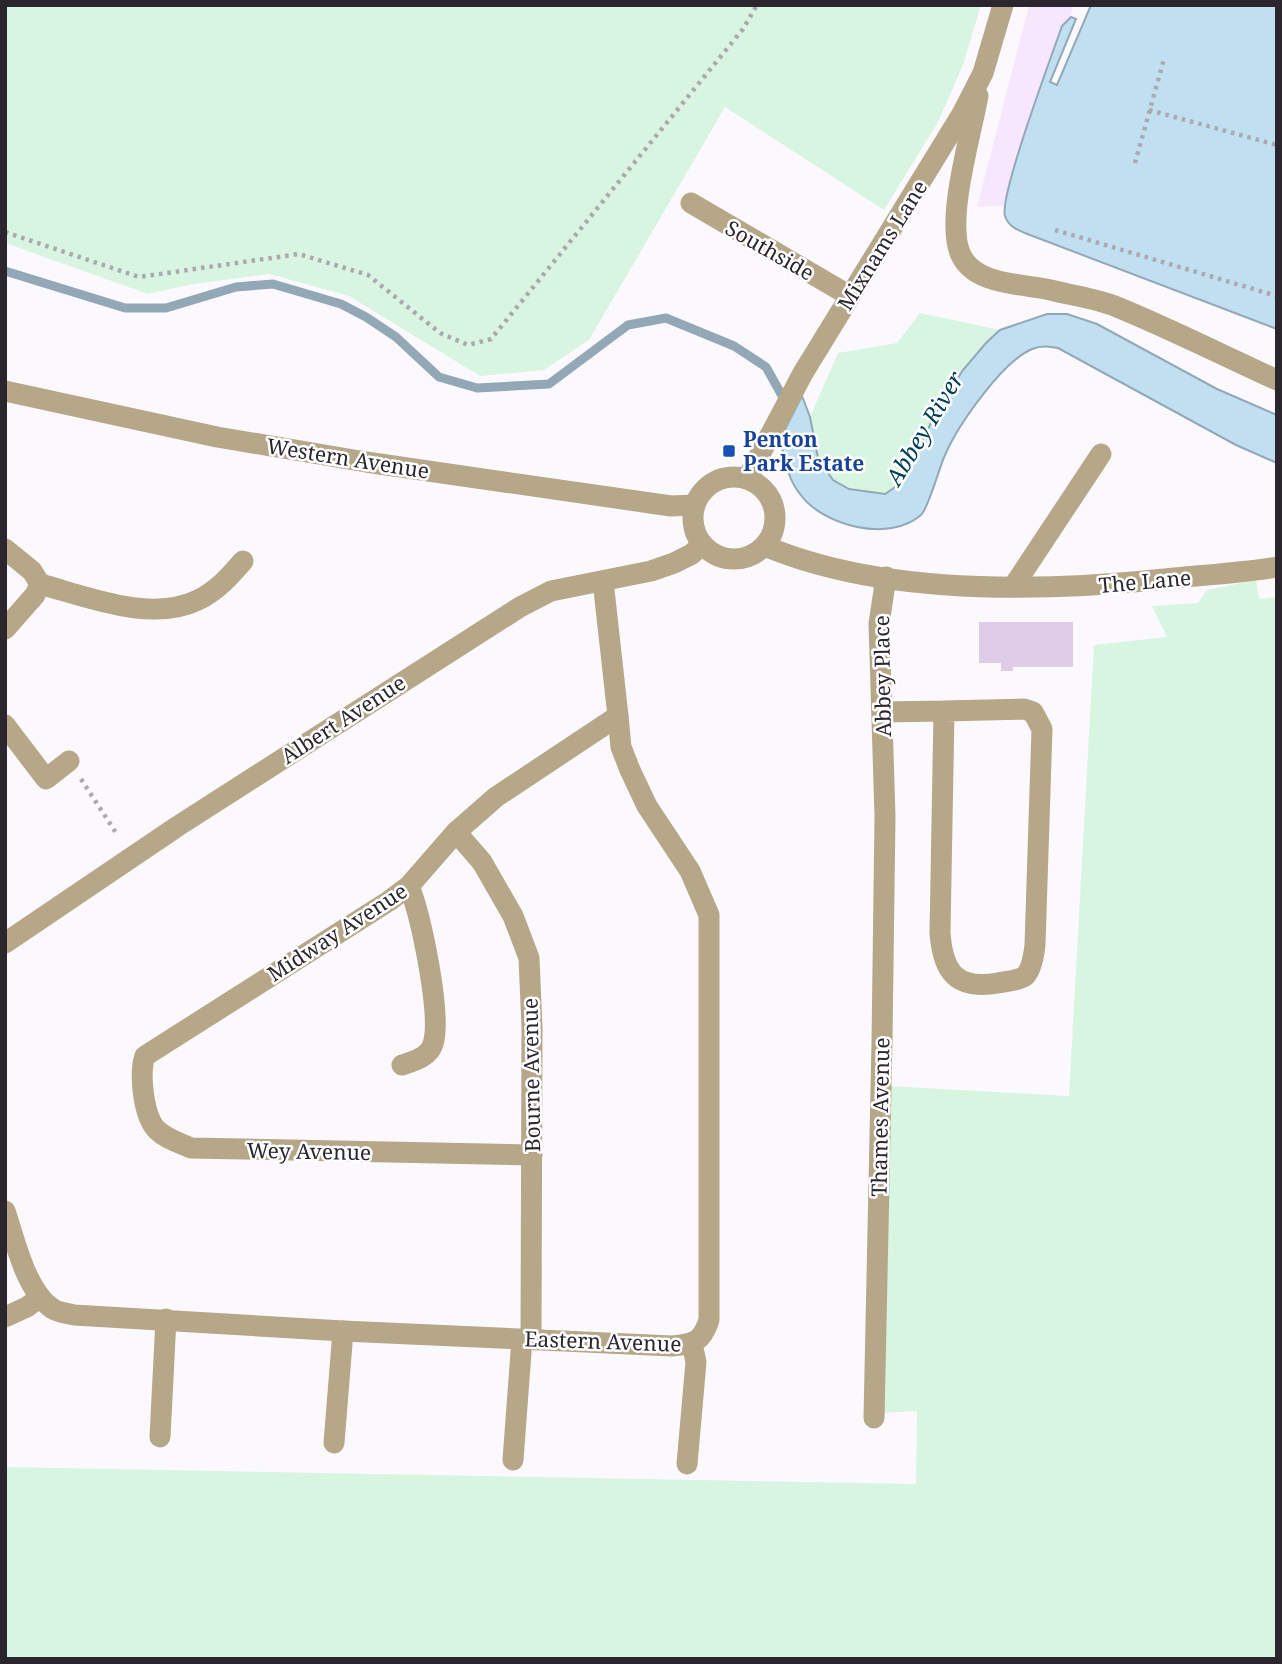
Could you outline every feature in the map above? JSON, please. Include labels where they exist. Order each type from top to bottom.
[{"type":"street","name":"Mixnams Lane","points":[[747,479],[803,373],[945,144],[982,73],[1003,5]]},
{"type":"street","points":[[982,73],[956,212],[955,233],[961,255],[974,271],[991,279],[1037,286],[1114,306],[1277,380]]},
{"type":"street","name":"Southside","points":[[691,203],[850,296]]},
{"type":"street","name":"Western Avenue","points":[[5,391],[217,437],[366,462],[671,506],[694,505]]},
{"type":"street","points":[[1013,587],[1101,454]]},
{"type":"street","points":[[731,477],[747,479],[761,487],[772,499],[776,515],[773,531],[765,546],[752,555],[737,560],[721,558],[706,550],[696,537],[692,521],[694,505],[703,491],[715,481],[731,477]]},
{"type":"street","name":"Albert Avenue","points":[[5,943],[213,803],[520,607],[551,592],[651,572],[674,564],[692,554],[702,544]]},
{"type":"street","points":[[765,546],[867,576],[886,578]]},
{"type":"street","points":[[5,549],[32,571],[40,584],[138,608],[170,609],[198,600],[218,587],[243,561]]},
{"type":"street","name":"The Lane","points":[[886,578],[984,587],[1105,586],[1277,567]]},
{"type":"street","name":"Abbey Place","points":[[885,816],[879,624],[886,578]]},
{"type":"street","points":[[603,581],[618,716]]},
{"type":"street","points":[[5,629],[35,595],[40,584]]},
{"type":"street","points":[[883,712],[1024,709],[1033,712],[1042,729],[1035,945],[1026,975],[1016,979],[974,986],[958,980],[947,968],[941,952],[943,711]]},
{"type":"street","name":"Midway Avenue","points":[[141,1067],[145,1056],[409,886],[456,832],[496,797],[618,716]]},
{"type":"street","name":"Eastern Avenue","points":[[40,1297],[54,1310],[74,1315],[343,1331],[672,1346],[692,1344],[705,1333],[709,1320],[709,915],[690,872],[647,806],[630,770],[621,747],[618,716]]},
{"type":"street","points":[[5,725],[46,779],[69,761]]},
{"type":"street","name":"Thames Avenue","points":[[873,1418],[885,816]]},
{"type":"street","name":"Bourne Avenue","points":[[456,832],[488,873],[513,916],[529,958],[532,1156],[527,1339],[513,1460]]},
{"type":"street","points":[[402,1065],[419,1059],[428,1052],[433,1043],[434,1026],[425,943],[409,886]]},
{"type":"street","name":"Wey Avenue","points":[[141,1067],[146,1107],[155,1129],[191,1148],[532,1156]]},
{"type":"street","points":[[5,1211],[29,1280],[40,1297],[5,1318]]},
{"type":"street","points":[[160,1437],[166,1319]]},
{"type":"street","points":[[334,1443],[343,1331]]},
{"type":"street","points":[[687,1464],[696,1362],[692,1344]]},
{"type":"path","points":[[5,232],[139,276],[299,254],[368,275],[439,333],[468,345],[491,339],[743,29],[757,5]]},
{"type":"path","points":[[1135,163],[1164,59]]},
{"type":"path","points":[[1149,110],[1277,145]]},
{"type":"path","points":[[1055,230],[1277,296]]},
{"type":"path","points":[[69,761],[132,858]]},
{"type":"shaded area","points":[[1029,5],[1074,5],[1005,206],[977,207]]},
{"type":"green space","points":[[5,5],[981,5],[963,65],[938,122],[884,210],[725,107],[589,340],[544,370],[480,376],[349,296],[269,274],[193,284],[148,294],[5,243]]},
{"type":"green space","points":[[920,313],[1000,330],[963,370],[935,414],[904,482],[885,494],[849,489],[833,480],[818,458],[810,417],[838,353],[897,343]]},
{"type":"green space","points":[[1256,580],[1259,599],[1277,597],[1277,1659],[5,1659],[5,1467],[916,1484],[917,1411],[881,1413],[888,1086],[1069,1096],[1094,645],[1167,637],[1152,606],[1198,603],[1207,590]]},
{"type":"water","points":[[1091,5],[1277,5],[1277,329],[1022,232],[1007,220],[1005,203],[1010,182],[1062,26],[1071,17],[1076,19],[1050,82],[1057,85]]},
{"type":"water","points":[[1047,314],[1067,314],[1097,324],[1217,389],[1277,415],[1277,463],[1236,445],[1058,348],[1042,346],[1020,356],[982,396],[951,442],[924,511],[908,523],[892,528],[857,527],[824,515],[800,494],[787,468],[780,439],[802,396],[810,417],[818,458],[833,480],[849,489],[885,494],[904,481],[935,414],[963,370],[986,343],[1000,330]]},
{"type":"building","points":[[979,622],[1073,622],[1073,667],[1013,667],[1013,671],[1001,671],[1001,663],[979,663]]},
{"type":"waterway","name":"Abbey River","points":[[5,271],[125,308],[166,308],[236,287],[273,284],[341,304],[396,337],[439,377],[477,388],[549,384],[628,325],[666,318],[734,346],[766,367],[785,401]]},
{"type":"place","name":"Penton Park Estate","points":[[729,451]]}]
